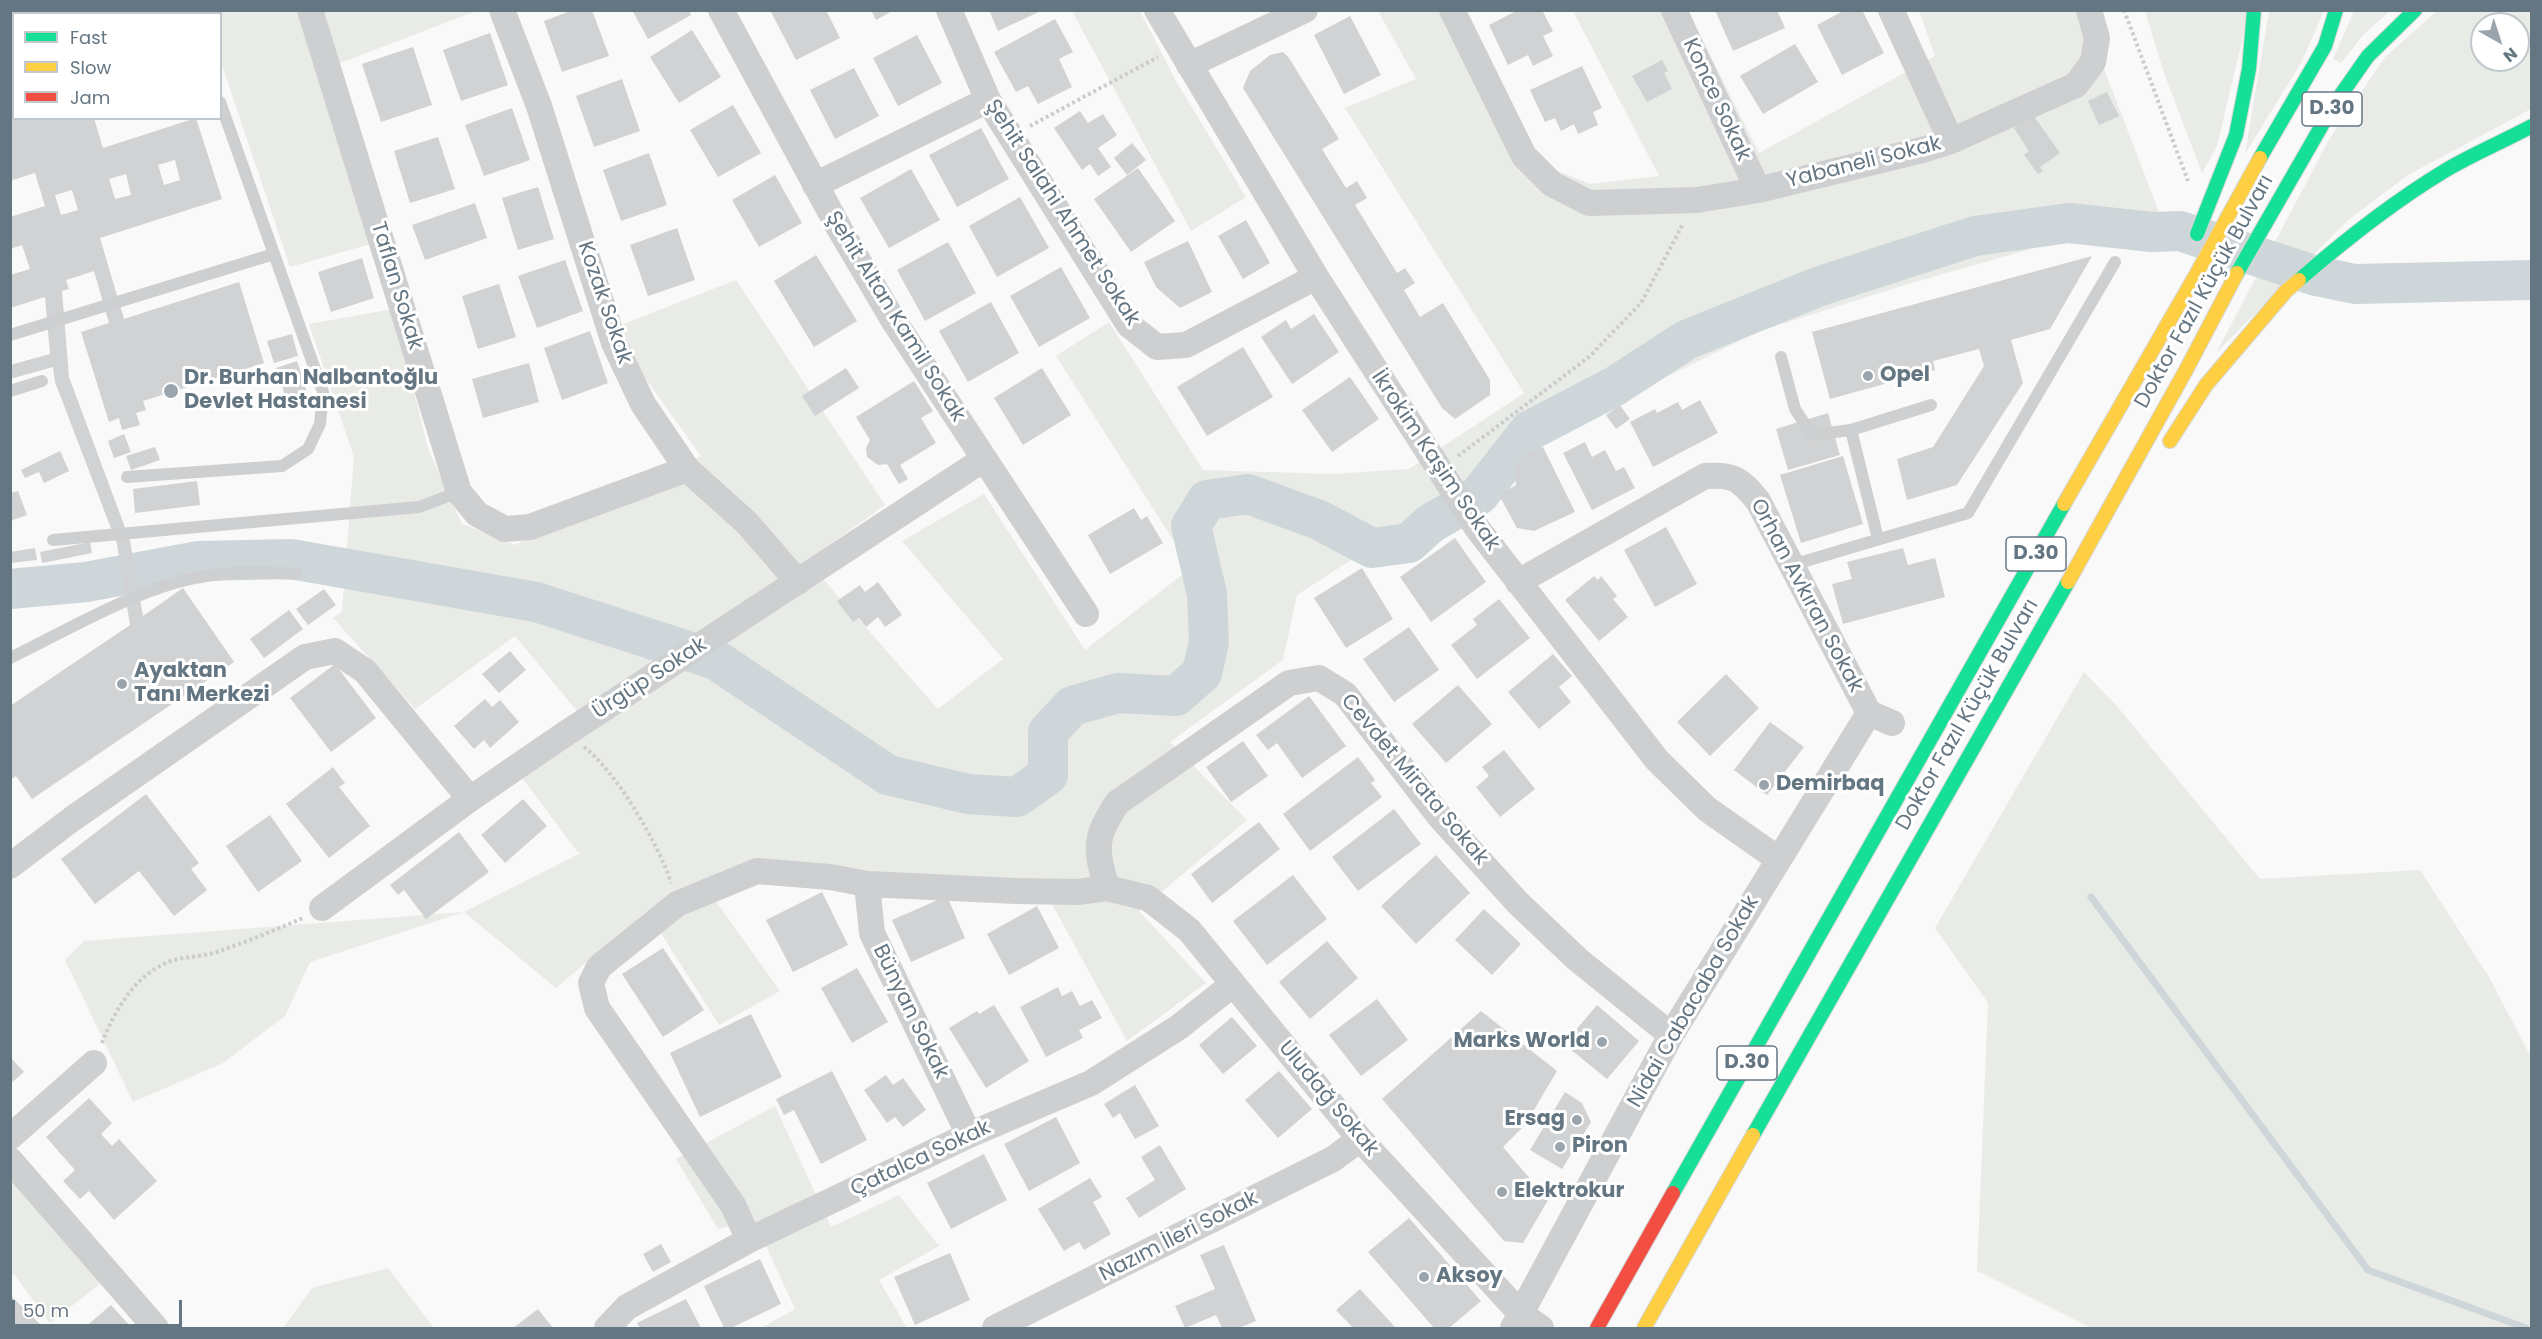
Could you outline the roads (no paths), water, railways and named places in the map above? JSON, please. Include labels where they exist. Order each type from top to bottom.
[{"type":"highway","points":[[2175,311],[2188,257],[2236,135],[2249,69],[2254,10]]},
{"type":"highway","name":"Doktor Fazıl Küçük Bulvarı","points":[[1597,1329],[2197,273],[2236,199],[2325,46],[2336,10]]},
{"type":"highway","name":"Doktor Fazıl Küçük Bulvarı","points":[[1644,1329],[2056,603],[2186,370],[2231,283],[2333,106],[2362,64],[2415,10]]},
{"type":"highway","points":[[2162,454],[2206,385],[2286,291],[2350,235],[2448,169],[2532,126]]},
{"type":"highway","points":[[2056,603],[2117,524]]},
{"type":"street","name":"Taflan Sokak","points":[[310,10],[459,492],[477,514],[505,529],[530,527],[687,469]]},
{"type":"street","name":"Kozak Sokak","points":[[502,10],[539,106],[614,343],[643,404],[687,469],[747,524],[798,582]]},
{"type":"street","name":"Şehit Altan Kamil Sokak","points":[[721,10],[815,185],[892,318],[1086,614]]},
{"type":"street","name":"Şehit Salahi Ahmet Sokak","points":[[949,10],[988,100],[1129,325],[1156,347],[1186,345],[1316,277]]},
{"type":"street","name":"İkrokim Kaşim Sokak","points":[[1157,10],[1316,277],[1477,528],[1657,760],[1707,809],[1778,859]]},
{"type":"street","points":[[1184,56],[1305,10]]},
{"type":"street","name":"Yabaneli Sokak","points":[[1452,10],[1524,156],[1552,184],[1589,203],[1696,200],[1758,190],[1951,141],[2076,86],[2092,62],[2097,38],[2089,10]]},
{"type":"street","name":"Konce Sokak","points":[[1674,10],[1758,190]]},
{"type":"street","points":[[1891,10],[1951,141]]},
{"type":"street","points":[[815,185],[988,100]]},
{"type":"street","name":"Ürgüp Sokak","points":[[322,908],[470,799],[565,734],[984,459]]},
{"type":"street","name":"Orhan Avkıran Sokak","points":[[1518,582],[1705,476],[1724,474],[1743,482],[1758,501],[1869,713]]},
{"type":"street","points":[[10,866],[72,819],[305,657],[335,651],[365,671],[470,799]]},
{"type":"street","name":"Cevdet Mirata Sokak","points":[[1107,888],[1098,857],[1101,827],[1117,803],[1289,683],[1319,678],[1345,694],[1440,817],[1518,903],[1577,959],[1671,1035]]},
{"type":"street","points":[[1869,713],[1892,723]]},
{"type":"street","name":"Nidai Cabacaba Sokak","points":[[1525,1324],[1671,1035],[1869,713]]},
{"type":"street","points":[[749,1240],[733,1205],[597,1008],[591,983],[598,967],[677,904],[757,871],[830,877],[867,884],[1078,892],[1107,888]]},
{"type":"street","name":"Bünyan Sokak","points":[[867,884],[872,933],[969,1135]]},
{"type":"street","name":"Uludağ Sokak","points":[[1107,888],[1148,898],[1189,930],[1360,1139],[1525,1324]]},
{"type":"street","name":"Çatalca Sokak","points":[[608,1329],[627,1307],[749,1240],[969,1135],[1092,1083],[1179,1027],[1232,985]]},
{"type":"street","points":[[10,1137],[94,1063]]},
{"type":"street","name":"Nazım İleri Sokak","points":[[995,1329],[1333,1159],[1360,1139]]},
{"type":"street","points":[[10,1160],[156,1329]]},
{"type":"lane","points":[[127,477],[282,466],[308,449],[320,424],[323,392],[222,108]]},
{"type":"lane","points":[[10,335],[274,254]]},
{"type":"lane","points":[[1792,565],[1968,513],[2115,262]]},
{"type":"lane","points":[[1781,357],[1795,409],[1812,435],[1851,430],[1931,405]]},
{"type":"lane","points":[[10,391],[42,381]]},
{"type":"lane","points":[[1851,430],[1878,539]]},
{"type":"lane","points":[[53,540],[419,507],[459,492]]},
{"type":"lane","points":[[10,658],[86,619],[148,593],[198,577],[244,571],[296,574]]},
{"type":"waterway","points":[[10,589],[86,582],[199,561],[291,559],[536,602],[716,660],[888,775],[968,794],[1017,797],[1048,775],[1048,732],[1072,706],[1118,693],[1176,696],[1202,673],[1209,642],[1207,594],[1191,526],[1207,500],[1248,494],[1319,520],[1372,548],[1409,543],[1430,524],[1479,495],[1529,431],[1615,386],[1686,340],[1820,286],[1975,236],[2069,223],[2152,232],[2180,231],[2316,276],[2355,284],[2532,280]]},
{"type":"waterway","points":[[2091,897],[2368,1270],[2526,1328]]},
{"type":"place","name":"Opel","points":[[1868,376]]},
{"type":"place","name":"Dr. Burhan Nalbantoğlu Devlet Hastanesi","points":[[171,391]]},
{"type":"place","name":"Ayaktan Tanı Merkezi","points":[[122,684]]},
{"type":"place","name":"Demirbaq","points":[[1764,785]]},
{"type":"place","name":"Marks World","points":[[1602,1042]]},
{"type":"place","name":"Ersag","points":[[1577,1120]]},
{"type":"place","name":"Piron","points":[[1560,1147]]},
{"type":"place","name":"Elektrokur","points":[[1502,1192]]},
{"type":"place","name":"Aksoy","points":[[1424,1277]]}]
